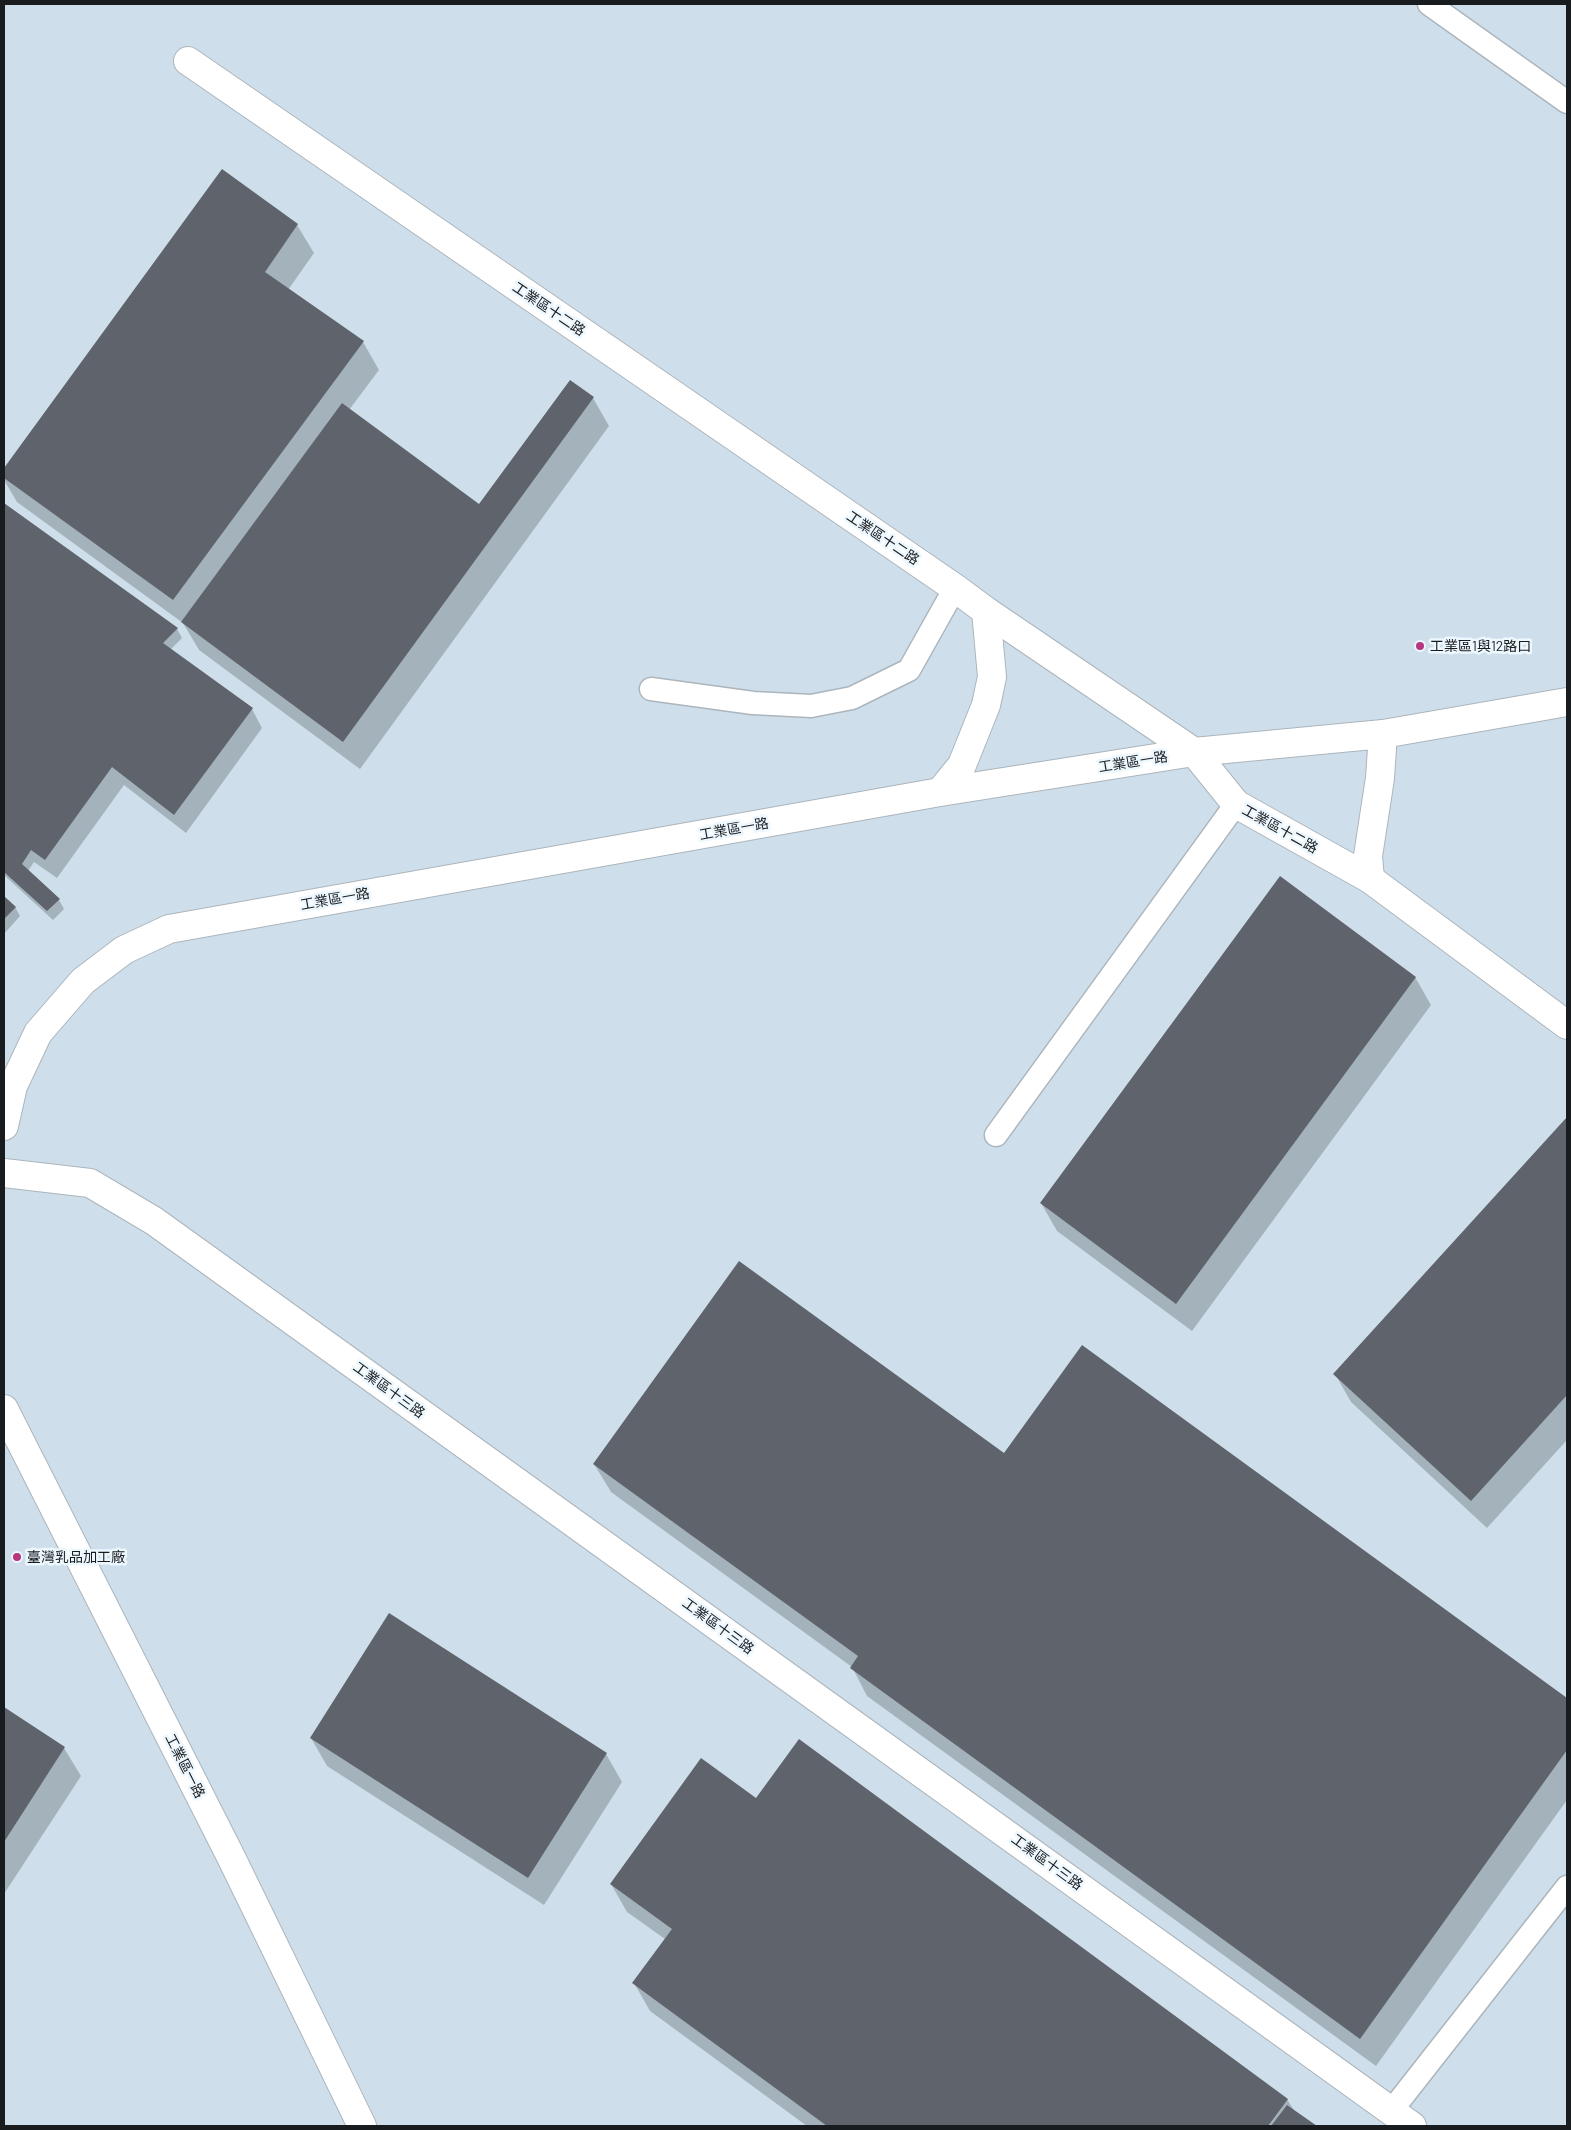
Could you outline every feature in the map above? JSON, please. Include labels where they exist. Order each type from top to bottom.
[{"type":"street","name":"工業區十二路","points":[[188,60],[986,611],[1194,752],[1236,804],[1370,879],[1567,1024]]},
{"type":"street","points":[[940,792],[962,765],[986,705],[992,677],[986,611]]},
{"type":"street","name":"工業區一路","points":[[4,1126],[14,1086],[38,1033],[83,980],[124,950],[169,929],[940,792],[1194,752],[1383,734],[1567,702]]},
{"type":"street","points":[[1370,879],[1368,856],[1380,778],[1383,734]]},
{"type":"street","name":"工業區十三路","points":[[4,1173],[90,1183],[154,1221],[1412,2126]]},
{"type":"street","name":"工業區一路","points":[[4,1409],[232,1857],[362,2126]]},
{"type":"lane","points":[[1429,4],[1567,102]]},
{"type":"lane","points":[[651,689],[753,703],[811,706],[852,698],[909,670],[955,588]]},
{"type":"lane","points":[[996,1136],[1236,804]]},
{"type":"lane","points":[[1392,2110],[1567,1888]]},
{"type":"shaded area","points":[[4,4],[1567,4],[1567,2126],[4,2126]]},
{"type":"building","points":[[222,169],[298,224],[265,272],[364,341],[173,600],[4,478],[4,468]]},
{"type":"building","points":[[570,380],[594,397],[343,742],[181,622],[342,403],[479,504]]},
{"type":"building","points":[[4,503],[178,628],[163,643],[253,708],[174,815],[112,767],[45,860],[31,850],[22,864],[60,899],[47,911],[4,872]]},
{"type":"building","points":[[1280,876],[1416,977],[1176,1304],[1040,1203]]},
{"type":"building","points":[[4,896],[16,907],[4,919]]},
{"type":"building","points":[[1567,1117],[1567,1395],[1471,1501],[1333,1374]]},
{"type":"building","points":[[739,1261],[1004,1453],[1082,1345],[1567,1698],[1567,1750],[1360,2039],[850,1668],[858,1656],[593,1464]]},
{"type":"building","points":[[389,1613],[607,1753],[528,1878],[310,1738]]},
{"type":"building","points":[[4,1707],[65,1747],[4,1842]]},
{"type":"building","points":[[799,1739],[1288,2099],[1268,2126],[827,2126],[632,1983],[672,1929],[610,1884],[701,1758],[756,1798]]},
{"type":"building","points":[[1287,2105],[1317,2126],[1271,2126]]},
{"type":"place","name":"工業區1與12路口","points":[[1420,646]]},
{"type":"place","name":"臺灣乳品加工廠","points":[[17,1557]]}]
